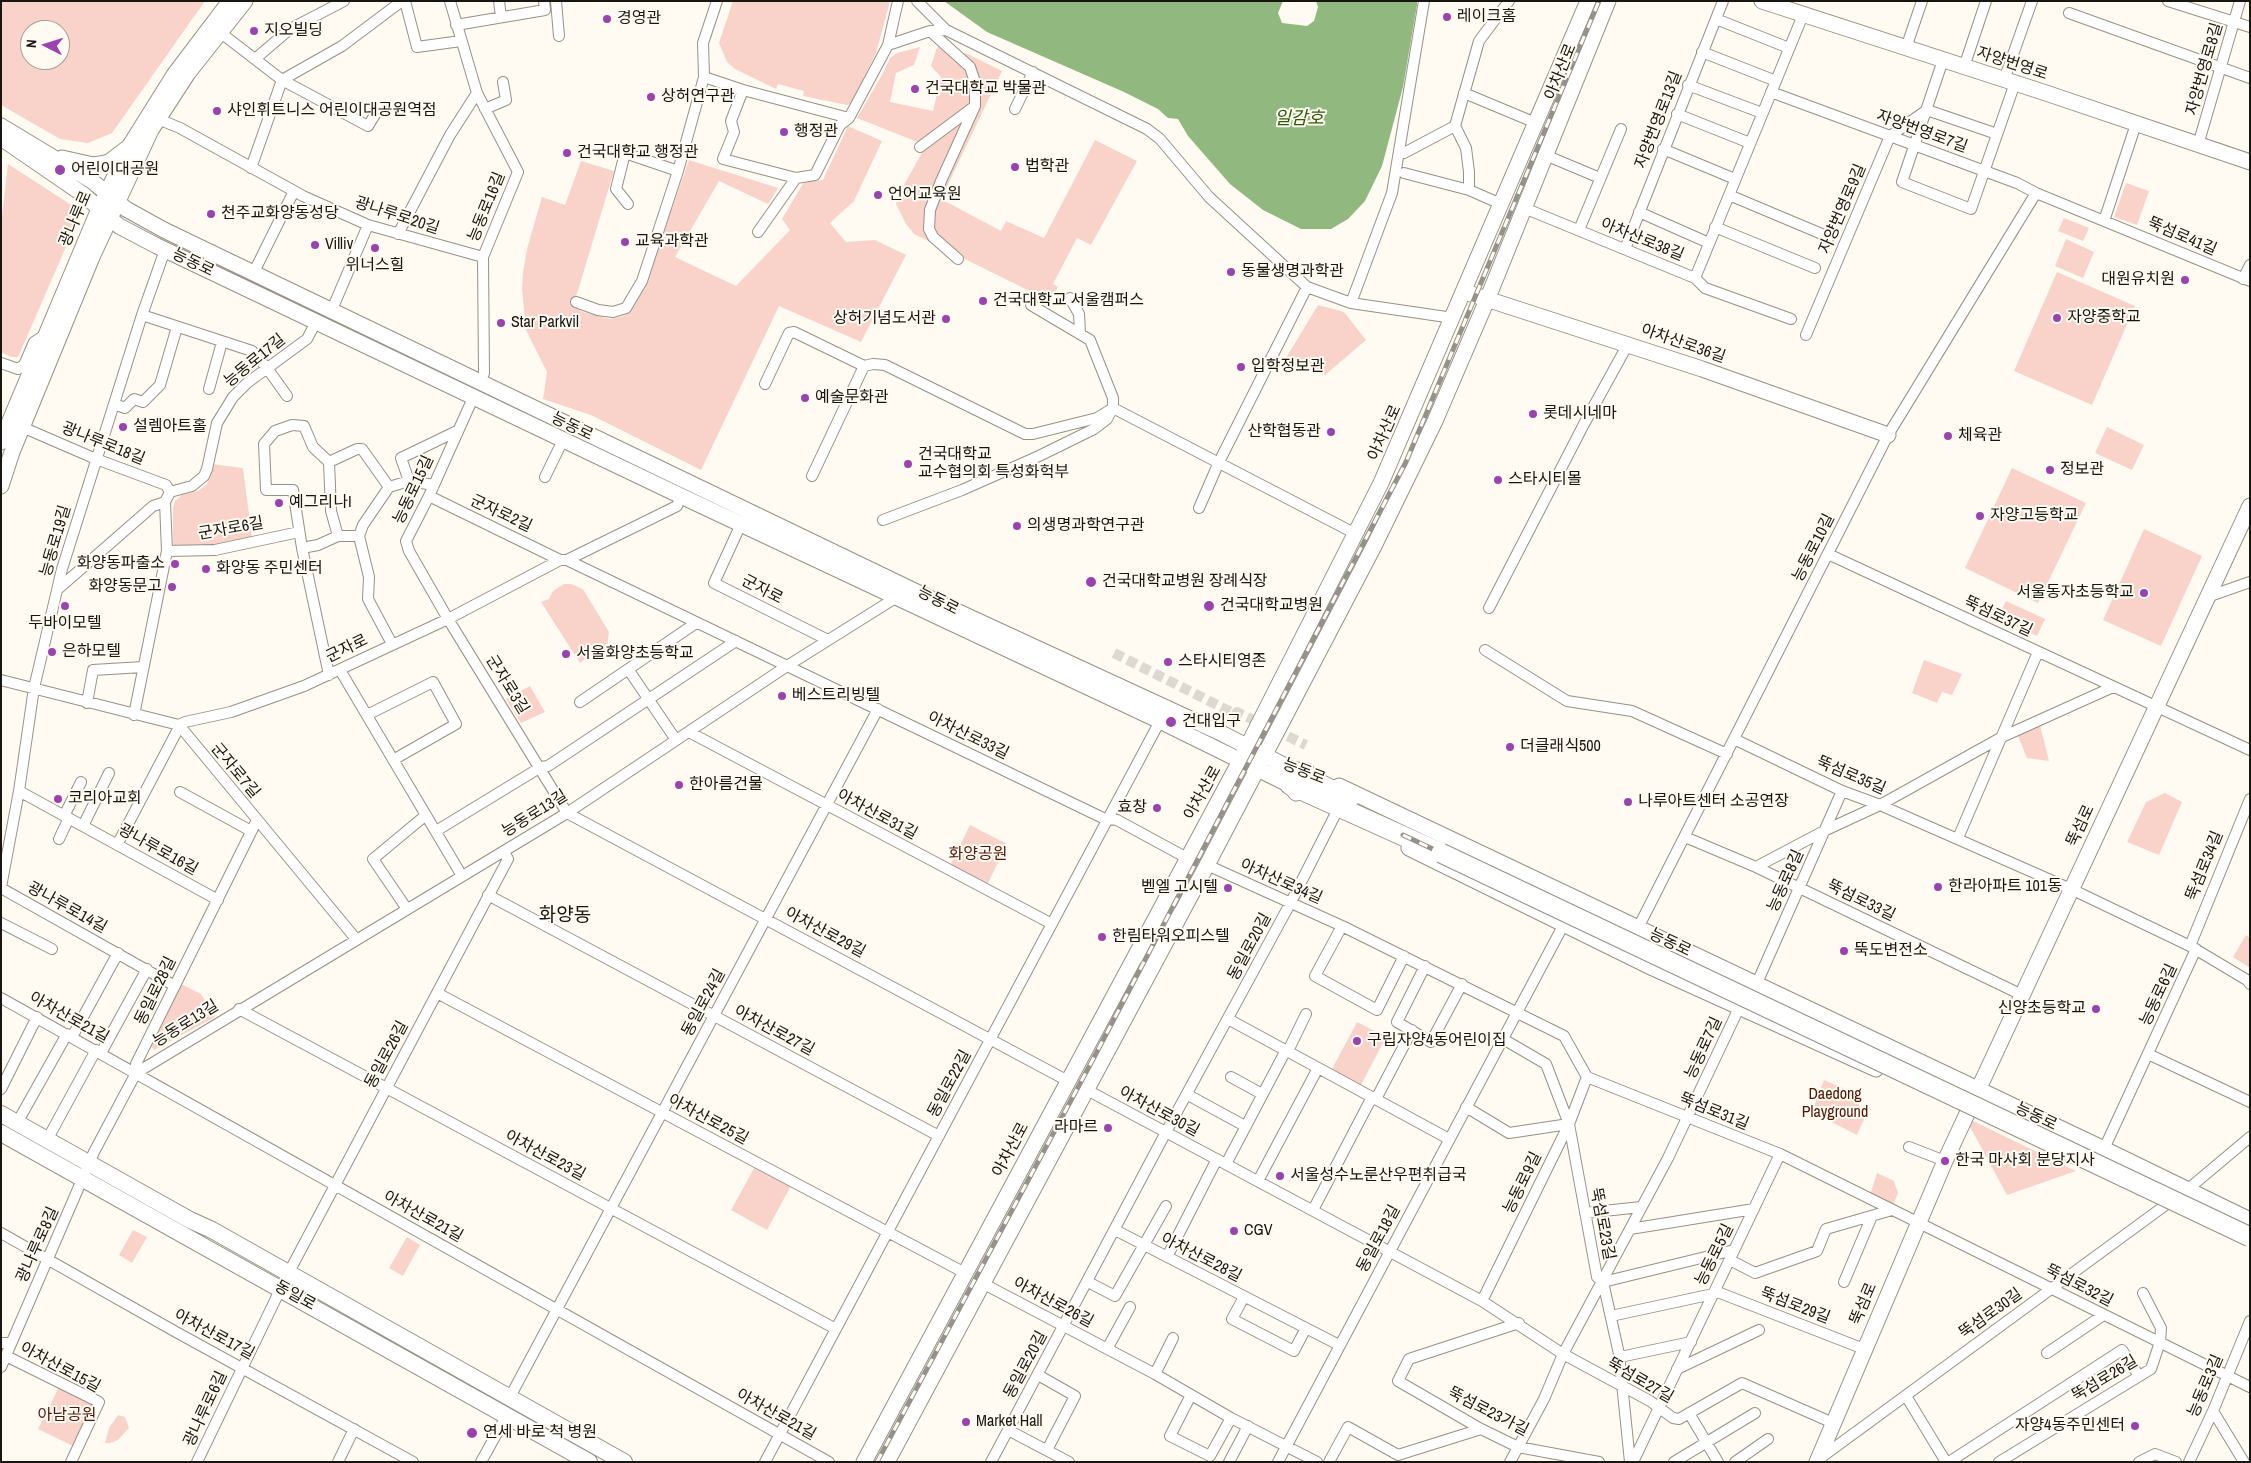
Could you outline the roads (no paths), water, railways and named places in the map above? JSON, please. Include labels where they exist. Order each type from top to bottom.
[{"type":"highway","points":[[1293,778],[2250,1237]]},
{"type":"highway","points":[[1442,850],[2250,1230]]},
{"type":"main road","name":"광나루로","points":[[1,442],[46,334],[112,197],[129,147],[174,75],[230,1]]},
{"type":"main road","points":[[112,197],[126,183],[158,119],[188,73],[245,1]]},
{"type":"main road","name":"아차산로","points":[[888,1462],[1087,1090],[1096,1052],[1187,858],[1248,746],[1356,534],[1404,434],[1588,1]]},
{"type":"main road","name":"아차산로","points":[[864,1462],[1068,1081],[1096,1052],[1207,865],[1374,546],[1435,421],[1487,300],[1608,1]]},
{"type":"main road","name":"자양번영로","points":[[1762,1],[1797,9],[1906,48],[2250,162]]},
{"type":"main road","name":"능동로","points":[[1,126],[54,157],[112,197],[126,209],[164,230],[331,312],[480,382],[1240,761],[1258,769],[1293,778],[1306,770],[2104,1148],[2250,1220]]},
{"type":"main road","name":"능동로","points":[[1,138],[84,196],[119,226],[165,250],[473,398],[896,597],[954,610],[1248,746],[1265,755],[1293,778],[1297,794],[1739,1008],[1968,1110],[2250,1242]]},
{"type":"main road","points":[[54,157],[93,165],[117,157],[129,147]]},
{"type":"main road","name":"광나루로","points":[[1,486],[22,427],[92,257],[104,213]]},
{"type":"main road","name":"아차산로36길","points":[[1464,292],[1628,344],[1888,435]]},
{"type":"main road","points":[[473,398],[480,382]]},
{"type":"main road","name":"뚝섬로","points":[[1816,1461],[1968,1110],[2207,597],[2246,524],[2250,506]]},
{"type":"main road","points":[[1228,783],[1231,799]]},
{"type":"main road","points":[[1096,1052],[1231,799],[1246,792]]},
{"type":"main road","name":"동일로","points":[[1,1114],[47,1140],[87,1172],[110,1194],[281,1276],[510,1397],[624,1462]]},
{"type":"main road","name":"동일로","points":[[1,1133],[87,1172],[130,1186],[190,1220],[212,1230],[281,1276],[507,1415],[589,1462]]},
{"type":"main road","points":[[110,1194],[107,1187],[110,1182],[118,1186],[130,1186]]},
{"type":"main road","points":[[526,1426],[523,1420],[527,1415],[547,1426],[560,1425]]},
{"type":"street","points":[[254,59],[290,29],[344,1]]},
{"type":"street","points":[[251,168],[282,80],[342,46],[403,1],[417,47],[461,41]]},
{"type":"street","name":"능동로16길","points":[[450,1],[477,92],[518,172],[483,257],[484,373],[480,382]]},
{"type":"street","points":[[498,1],[501,17]]},
{"type":"street","points":[[456,25],[545,10],[544,1]]},
{"type":"street","points":[[556,1],[559,36]]},
{"type":"street","points":[[576,302],[598,310],[613,312],[626,308],[642,281],[678,171],[704,77],[703,43],[717,1]]},
{"type":"street","points":[[743,90],[731,122],[734,132],[723,159],[796,178],[815,175],[840,125],[849,118],[888,45],[898,1]]},
{"type":"street","points":[[916,1],[946,30],[1147,129],[1160,139],[1208,197],[1307,287],[1352,303],[1454,318]]},
{"type":"street","points":[[1352,303],[1392,193],[1424,1]]},
{"type":"street","points":[[1469,190],[1466,148],[1455,126],[1479,41],[1509,1]]},
{"type":"street","name":"자양번영로13길","points":[[1625,250],[1688,85],[1723,1]]},
{"type":"street","points":[[1906,48],[1922,1]]},
{"type":"street","points":[[1964,67],[1986,1]]},
{"type":"street","name":"자양번영로7길","points":[[1915,145],[1902,182],[1972,209],[1997,134],[2032,1]]},
{"type":"street","points":[[2168,1],[2250,27]]},
{"type":"street","name":"자양번영로8길","points":[[2198,145],[2240,1]]},
{"type":"street","points":[[1694,278],[1790,48],[1797,9]]},
{"type":"street","points":[[2069,13],[2250,78]]},
{"type":"street","points":[[1716,19],[1790,48]]},
{"type":"street","points":[[888,45],[930,31],[946,30]]},
{"type":"street","points":[[930,31],[970,68],[975,82],[975,106],[930,210],[929,229],[933,237],[958,259]]},
{"type":"street","points":[[220,33],[282,80],[368,126],[376,113]]},
{"type":"street","points":[[1702,52],[1776,81]]},
{"type":"street","points":[[1915,145],[1943,60]]},
{"type":"street","points":[[1015,109],[1024,101],[1033,72]]},
{"type":"street","points":[[704,77],[743,90],[849,118]]},
{"type":"street","points":[[485,109],[506,100],[503,82]]},
{"type":"street","points":[[1688,85],[1762,114]]},
{"type":"street","points":[[398,234],[450,135],[477,92]]},
{"type":"street","name":"자양번영로7길","points":[[1771,92],[2017,183],[2036,193]]},
{"type":"street","points":[[1464,93],[1536,123]]},
{"type":"street","points":[[920,147],[975,106]]},
{"type":"street","points":[[1890,136],[1927,110]]},
{"type":"street","name":"자양번영로7길","points":[[1927,110],[1997,134]]},
{"type":"street","points":[[834,114],[840,125]]},
{"type":"street","points":[[1677,114],[1750,143]]},
{"type":"street","name":"광나루로20길","points":[[158,119],[180,128],[294,191],[368,225],[483,257]]},
{"type":"street","points":[[2104,221],[2136,124]]},
{"type":"street","points":[[1404,153],[1455,126]]},
{"type":"street","name":"아차산로38길","points":[[1579,230],[1621,129]]},
{"type":"street","name":"자양번영로9길","points":[[1806,335],[1890,136]]},
{"type":"street","points":[[1663,149],[1735,179]]},
{"type":"street","points":[[628,204],[616,189],[625,153],[678,171]]},
{"type":"street","points":[[1546,155],[1600,178]]},
{"type":"street","points":[[1404,173],[1469,190],[1501,204]]},
{"type":"street","points":[[758,232],[796,178]]},
{"type":"street","points":[[253,274],[294,191]]},
{"type":"street","name":"뚝섬로41길","points":[[2036,193],[2246,280]]},
{"type":"street","name":"능동로10길","points":[[1638,928],[1888,435],[2036,193]]},
{"type":"street","points":[[1729,195],[1829,237]]},
{"type":"street","name":"아차산로38길","points":[[1524,208],[1694,278],[1706,288],[1791,319]]},
{"type":"street","points":[[1640,212],[1709,243]]},
{"type":"street","points":[[331,312],[368,225]]},
{"type":"street","points":[[1715,228],[1815,268]]},
{"type":"street","name":"능동로19길","points":[[1,888],[19,791],[34,688],[58,589],[96,459],[165,250]]},
{"type":"street","points":[[2246,280],[2250,265]]},
{"type":"street","points":[[1199,508],[1219,462],[1307,287]]},
{"type":"street","points":[[1070,298],[1079,314],[1080,332]]},
{"type":"street","points":[[883,520],[988,479],[1085,434],[1107,419],[1113,408],[1111,392],[1092,343],[1080,332],[1031,305]]},
{"type":"street","points":[[142,315],[252,351],[268,368],[287,396]]},
{"type":"street","name":"능동로17길","points":[[58,589],[153,506],[167,497],[192,486],[204,476],[220,416],[239,389],[307,338],[316,322]]},
{"type":"street","points":[[114,404],[125,408],[134,399],[143,402],[160,385],[177,327]]},
{"type":"street","points":[[764,384],[789,333],[794,332],[864,366],[873,364],[885,365],[1025,434],[1033,434],[1098,418],[1113,408]]},
{"type":"street","points":[[1,363],[18,369],[24,365],[34,342],[46,334]]},
{"type":"street","points":[[209,389],[222,342]]},
{"type":"street","points":[[1489,608],[1628,344]]},
{"type":"street","points":[[812,476],[864,366]]},
{"type":"street","name":"능동로15길","points":[[448,619],[409,551],[406,541],[429,496],[473,398]]},
{"type":"street","points":[[1113,408],[1356,534]]},
{"type":"street","name":"군자로6길","points":[[329,462],[313,447],[304,426],[292,425],[275,431],[264,444],[266,490],[293,490],[302,548],[329,675]]},
{"type":"street","name":"광나루로18길","points":[[22,427],[96,459],[166,485],[167,497]]},
{"type":"street","points":[[409,481],[401,458],[457,431]]},
{"type":"street","name":"능동로","points":[[545,477],[563,440]]},
{"type":"street","points":[[338,536],[331,511],[329,462],[357,449],[362,449],[389,487]]},
{"type":"street","points":[[392,644],[368,599],[369,577],[359,536],[363,525],[389,487],[409,481],[434,485]]},
{"type":"street","name":"군자로2길","points":[[429,496],[564,560]]},
{"type":"street","name":"군자로","points":[[179,725],[261,702],[340,670],[448,619],[676,506],[681,496]]},
{"type":"street","points":[[134,715],[167,552],[167,497]]},
{"type":"street","name":"군자로","points":[[741,524],[714,583],[828,640]]},
{"type":"street","name":"군자로6길","points":[[167,552],[215,550],[299,532]]},
{"type":"street","points":[[302,548],[318,545],[338,536],[359,536]]},
{"type":"street","name":"뚝섬로37길","points":[[1828,554],[2250,750]]},
{"type":"street","name":"아차산로33길","points":[[564,560],[1108,819],[1117,820],[1187,858]]},
{"type":"street","points":[[2207,597],[2250,582]]},
{"type":"street","name":"능동로13길","points":[[136,1073],[239,1009],[504,852],[787,666],[896,597]]},
{"type":"street","name":"군자로3길","points":[[448,619],[567,812]]},
{"type":"street","points":[[580,702],[696,623]]},
{"type":"street","points":[[436,831],[540,767],[548,766],[650,700],[736,641]]},
{"type":"street","points":[[1484,650],[1559,697],[1576,703],[1632,711],[1726,754]]},
{"type":"street","points":[[1958,838],[2038,652]]},
{"type":"street","points":[[87,703],[93,670],[143,667]]},
{"type":"street","points":[[628,669],[676,740]]},
{"type":"street","points":[[340,670],[462,876]]},
{"type":"street","points":[[1,680],[179,725],[117,845]]},
{"type":"street","points":[[367,715],[433,682],[456,724],[394,760]]},
{"type":"street","points":[[1756,867],[1826,830],[1880,805],[2002,737],[2113,687]]},
{"type":"street","name":"동일로24길","points":[[510,1397],[878,709]]},
{"type":"street","name":"동일로22길","points":[[765,1462],[1160,721]]},
{"type":"street","name":"군자로7길","points":[[179,725],[356,939]]},
{"type":"street","name":"아차산로31길","points":[[689,732],[1052,924]]},
{"type":"street","name":"뚝섬로35길","points":[[1734,739],[1842,791],[1958,838],[2071,889]]},
{"type":"street","points":[[83,826],[110,773]]},
{"type":"street","points":[[59,839],[81,782]]},
{"type":"street","name":"광나루로16길","points":[[19,791],[218,900]]},
{"type":"street","name":"능동로8길","points":[[1757,983],[1842,791]]},
{"type":"street","points":[[180,792],[251,831]]},
{"type":"street","name":"뚝섬로34길","points":[[2193,948],[2250,799]]},
{"type":"street","name":"아차산로29길","points":[[567,812],[1068,1081]]},
{"type":"street","name":"동일로20길","points":[[991,1462],[1166,1132],[1188,1095],[1291,902],[1336,813]]},
{"type":"street","points":[[407,909],[373,859],[426,815]]},
{"type":"street","name":"동일로28길","points":[[87,1172],[94,1152],[136,1073],[136,1064],[257,820]]},
{"type":"street","name":"뚝섬로33길","points":[[1685,837],[1756,867],[2022,995]]},
{"type":"street","name":"동일로26길","points":[[281,1276],[335,1185],[437,993],[508,858],[504,852]]},
{"type":"street","name":"아차산로34길","points":[[1207,865],[1342,926],[1517,1012]]},
{"type":"street","name":"광나루로14길","points":[[1,888],[175,986]]},
{"type":"street","points":[[2071,889],[2193,948],[2249,980]]},
{"type":"street","name":"아차산로27길","points":[[488,895],[939,1136]]},
{"type":"street","points":[[1,924],[52,949]]},
{"type":"street","name":"동일로18길","points":[[1278,1462],[1564,924]]},
{"type":"street","points":[[1342,926],[1316,976],[1377,1010],[1404,956]]},
{"type":"street","name":"능동로6길","points":[[2104,1148],[2148,1054],[2193,948]]},
{"type":"street","name":"광나루로14길","points":[[70,1036],[118,953]]},
{"type":"street","points":[[1425,966],[1397,1022],[1431,1042],[1462,984]]},
{"type":"street","points":[[47,1140],[147,969]]},
{"type":"street","name":"아차산로25길","points":[[437,993],[965,1273]]},
{"type":"street","name":"아차산로21길","points":[[1,998],[829,1462]]},
{"type":"street","name":"능동로7길","points":[[1510,1462],[1544,1399],[1564,1354],[1688,1118],[1739,1008]]},
{"type":"street","name":"아차산로23길","points":[[239,1009],[836,1329]]},
{"type":"street","points":[[1517,1012],[1564,1036],[1586,1077]]},
{"type":"street","points":[[1167,1257],[1221,1162],[1245,1126],[1306,1014]]},
{"type":"street","points":[[1,1089],[37,1017]]},
{"type":"street","points":[[1228,1019],[1450,1139]]},
{"type":"street","points":[[1313,1210],[1412,1030]]},
{"type":"street","points":[[17,1123],[70,1036]]},
{"type":"street","name":"뚝섬로23길","points":[[1503,1039],[1546,1064],[1569,1124],[1598,1276],[1603,1282],[1620,1357],[1632,1462]]},
{"type":"street","points":[[2148,1054],[2250,1102]]},
{"type":"street","points":[[1258,1181],[1318,1068]]},
{"type":"street","points":[[1231,1077],[1262,1094]]},
{"type":"street","name":"뚝섬로31길","points":[[1586,1077],[1780,1154],[1918,1223]]},
{"type":"street","name":"능동로9길","points":[[1482,1301],[1569,1124],[1586,1077]]},
{"type":"street","name":"아차산로30길","points":[[1087,1090],[1390,1251]]},
{"type":"street","points":[[1188,1095],[1245,1126]]},
{"type":"street","points":[[1466,1107],[1509,1133],[1569,1124]]},
{"type":"street","points":[[2187,1190],[2250,1137]]},
{"type":"street","points":[[1909,1147],[1945,1161]]},
{"type":"street","name":"능동로5길","points":[[1632,1462],[1780,1154]]},
{"type":"street","name":"광나루로8길","points":[[1,1367],[6,1356],[6,1343],[47,1260],[87,1172]]},
{"type":"street","name":"뚝섬로30길","points":[[1816,1461],[2167,1204]]},
{"type":"street","name":"아차산로28길","points":[[1088,1282],[1115,1296],[1166,1206]]},
{"type":"street","points":[[1585,1213],[1641,1207]]},
{"type":"street","points":[[1630,1229],[1754,1209]]},
{"type":"street","points":[[1730,1260],[1756,1273],[1817,1252],[1826,1229],[1892,1210]]},
{"type":"street","points":[[1844,1282],[1872,1216]]},
{"type":"street","name":"뚝섬로32길","points":[[1918,1223],[2102,1316],[2160,1342],[2250,1387]]},
{"type":"street","name":"아차산로28길","points":[[1115,1230],[1339,1345]]},
{"type":"street","name":"아차산로17길","points":[[1,1233],[413,1462]]},
{"type":"street","points":[[1603,1282],[1734,1250]]},
{"type":"street","name":"뚝섬로27길","points":[[1390,1251],[1482,1301],[1564,1354],[1659,1408],[1673,1418],[1679,1419],[1742,1383],[1833,1423]]},
{"type":"street","name":"광나루로6길","points":[[197,1462],[242,1367],[281,1276]]},
{"type":"street","name":"아차산로26길","points":[[984,1284],[1155,1374],[1231,1418],[1317,1462]]},
{"type":"street","points":[[1611,1316],[1714,1293]]},
{"type":"street","name":"뚝섬로29길","points":[[1714,1293],[1864,1349]]},
{"type":"street","points":[[2143,1293],[2161,1328],[2160,1342]]},
{"type":"street","name":"아차산로28길","points":[[1244,1296],[1232,1319],[1294,1352],[1306,1328]]},
{"type":"street","points":[[1107,1349],[1130,1307]]},
{"type":"street","points":[[2047,1353],[2102,1316]]},
{"type":"street","name":"능동로3길","points":[[2189,1462],[2214,1411],[2250,1321]]},
{"type":"street","name":"뚝섬로23가길","points":[[1518,1323],[1409,1359],[1398,1381],[1518,1447],[1600,1462]]},
{"type":"street","points":[[1677,1369],[1759,1330]]},
{"type":"street","points":[[1155,1374],[1173,1338]]},
{"type":"street","points":[[1620,1357],[1690,1342]]},
{"type":"street","name":"뚝섬로26길","points":[[1999,1462],[2151,1369],[2160,1342]]},
{"type":"street","points":[[1906,1396],[1948,1462],[2122,1350],[2139,1376]]},
{"type":"street","name":"아차산로15길","points":[[6,1356],[100,1402],[71,1462]]},
{"type":"street","points":[[1038,1376],[1075,1396],[1047,1450]]},
{"type":"street","points":[[1191,1396],[1170,1436],[1210,1456],[1231,1418]]},
{"type":"street","points":[[2214,1411],[2244,1462]]},
{"type":"street","points":[[1690,1413],[1718,1462]]},
{"type":"street","points":[[1674,1462],[1755,1413]]},
{"type":"street","points":[[482,1462],[507,1415]]},
{"type":"street","points":[[1229,1462],[1248,1426]]},
{"type":"street","points":[[1329,1462],[1348,1427],[1403,1458],[1481,1428]]},
{"type":"street","points":[[338,1462],[354,1429]]},
{"type":"street","points":[[1008,1430],[1069,1462]]},
{"type":"street","points":[[1735,1462],[1768,1439]]},
{"type":"street","points":[[2139,1462],[2155,1454],[2176,1462]]},
{"type":"water","name":"일감호","points":[[944,1],[1283,1],[1278,13],[1282,23],[1307,26],[1314,21],[1318,7],[1316,1],[1417,1],[1417,5],[1403,87],[1382,166],[1365,201],[1348,219],[1331,229],[1301,229],[1263,210],[1230,184],[1188,136],[1178,119],[1168,118],[1158,109],[1124,92],[987,32]]},
{"type":"tunnel","points":[[1114,653],[1225,709],[1236,714],[1237,712],[1306,745]]},
{"type":"railway","points":[[877,1462],[1091,1063],[1406,462],[1599,1]]},
{"type":"railway","points":[[1403,835],[2250,1234]]},
{"type":"place","name":"레이크홈","points":[[1447,17]]},
{"type":"place","name":"경영관","points":[[607,19]]},
{"type":"place","name":"지오빌딩","points":[[254,31]]},
{"type":"place","name":"건국대학교 박물관","points":[[915,89]]},
{"type":"place","name":"상허연구관","points":[[651,97]]},
{"type":"place","name":"샤인휘트니스 어린이대공원역점","points":[[217,111]]},
{"type":"place","name":"행정관","points":[[784,132]]},
{"type":"place","name":"건국대학교 행정관","points":[[567,153]]},
{"type":"place","name":"법학관","points":[[1015,167]]},
{"type":"place","name":"어린이대공원","points":[[60,170]]},
{"type":"place","name":"언어교육원","points":[[878,195]]},
{"type":"place","name":"천주교화양동성당","points":[[211,214]]},
{"type":"place","name":"교육과학관","points":[[625,242]]},
{"type":"place","name":"Villiv","points":[[315,245]]},
{"type":"place","name":"위너스힐","points":[[375,248]]},
{"type":"place","name":"동물생명과학관","points":[[1231,272]]},
{"type":"place","name":"대원유치원","points":[[2185,280]]},
{"type":"place","name":"건국대학교 서울캠퍼스","points":[[983,301]]},
{"type":"place","name":"자양중학교","points":[[2057,318]]},
{"type":"place","name":"상허기념도서관","points":[[946,319]]},
{"type":"place","name":"Star Parkvil","points":[[501,323]]},
{"type":"place","name":"입학정보관","points":[[1241,367]]},
{"type":"place","name":"예술문화관","points":[[805,398]]},
{"type":"place","name":"롯데시네마","points":[[1533,414]]},
{"type":"place","name":"설렘아트홀","points":[[123,427]]},
{"type":"place","name":"산학협동관","points":[[1331,432]]},
{"type":"place","name":"체육관","points":[[1948,436]]},
{"type":"place","name":"건국대학교 교수협의회 특성화헉부","points":[[908,464]]},
{"type":"place","name":"정보관","points":[[2050,470]]},
{"type":"place","name":"스타시티몰","points":[[1498,480]]},
{"type":"place","name":"예그리나I","points":[[279,503]]},
{"type":"place","name":"자양고등학교","points":[[1980,516]]},
{"type":"place","name":"의생명과학연구관","points":[[1017,526]]},
{"type":"place","name":"화양동파출소","points":[[175,564]]},
{"type":"place","name":"화양동 주민센터","points":[[206,569]]},
{"type":"place","name":"건국대학교병원 장례식장","points":[[1091,582]]},
{"type":"place","name":"화양동문고","points":[[172,587]]},
{"type":"place","name":"서울동자초등학교","points":[[2144,593]]},
{"type":"place","name":"두바이모텔","points":[[65,606]]},
{"type":"place","name":"건국대학교병원","points":[[1209,606]]},
{"type":"place","name":"은하모텔","points":[[52,652]]},
{"type":"place","name":"서울화양초등학교","points":[[566,654]]},
{"type":"place","name":"스타시티영존","points":[[1168,662]]},
{"type":"place","name":"베스트리빙텔","points":[[782,696]]},
{"type":"place","name":"건대입구","points":[[1171,722]]},
{"type":"place","name":"더클래식500","points":[[1510,747]]},
{"type":"place","name":"한아름건물","points":[[679,785]]},
{"type":"place","name":"코리아교회","points":[[58,799]]},
{"type":"place","name":"나루아트센터 소공연장","points":[[1628,802]]},
{"type":"place","name":"효창","points":[[1157,808]]},
{"type":"place","name":"한라아파트 101동","points":[[1938,887]]},
{"type":"place","name":"벧엘 고시텔","points":[[1228,888]]},
{"type":"place","name":"한림타워오피스텔","points":[[1102,937]]},
{"type":"place","name":"뚝도변전소","points":[[1844,951]]},
{"type":"place","name":"신양초등학교","points":[[2096,1009]]},
{"type":"place","name":"구립자양4동어린이집","points":[[1357,1041]]},
{"type":"place","name":"라마르","points":[[1108,1128]]},
{"type":"place","name":"한국 마사회 분당지사","points":[[1945,1161]]},
{"type":"place","name":"서울성수노룬산우편취급국","points":[[1280,1176]]},
{"type":"place","name":"CGV","points":[[1234,1231]]},
{"type":"place","name":"Market Hall","points":[[966,1422]]},
{"type":"place","name":"자양4동주민센터","points":[[2135,1426]]},
{"type":"place","name":"연세 바로 척 병원","points":[[472,1433]]},
{"type":"district","name":"화양동","points":[[565,916]]},
{"type":"park label","name":"화양공원","points":[[978,855]]},
{"type":"park label","name":"Daedong Playground","points":[[1835,1104]]},
{"type":"park label","name":"아남공원","points":[[67,1416]]}]
